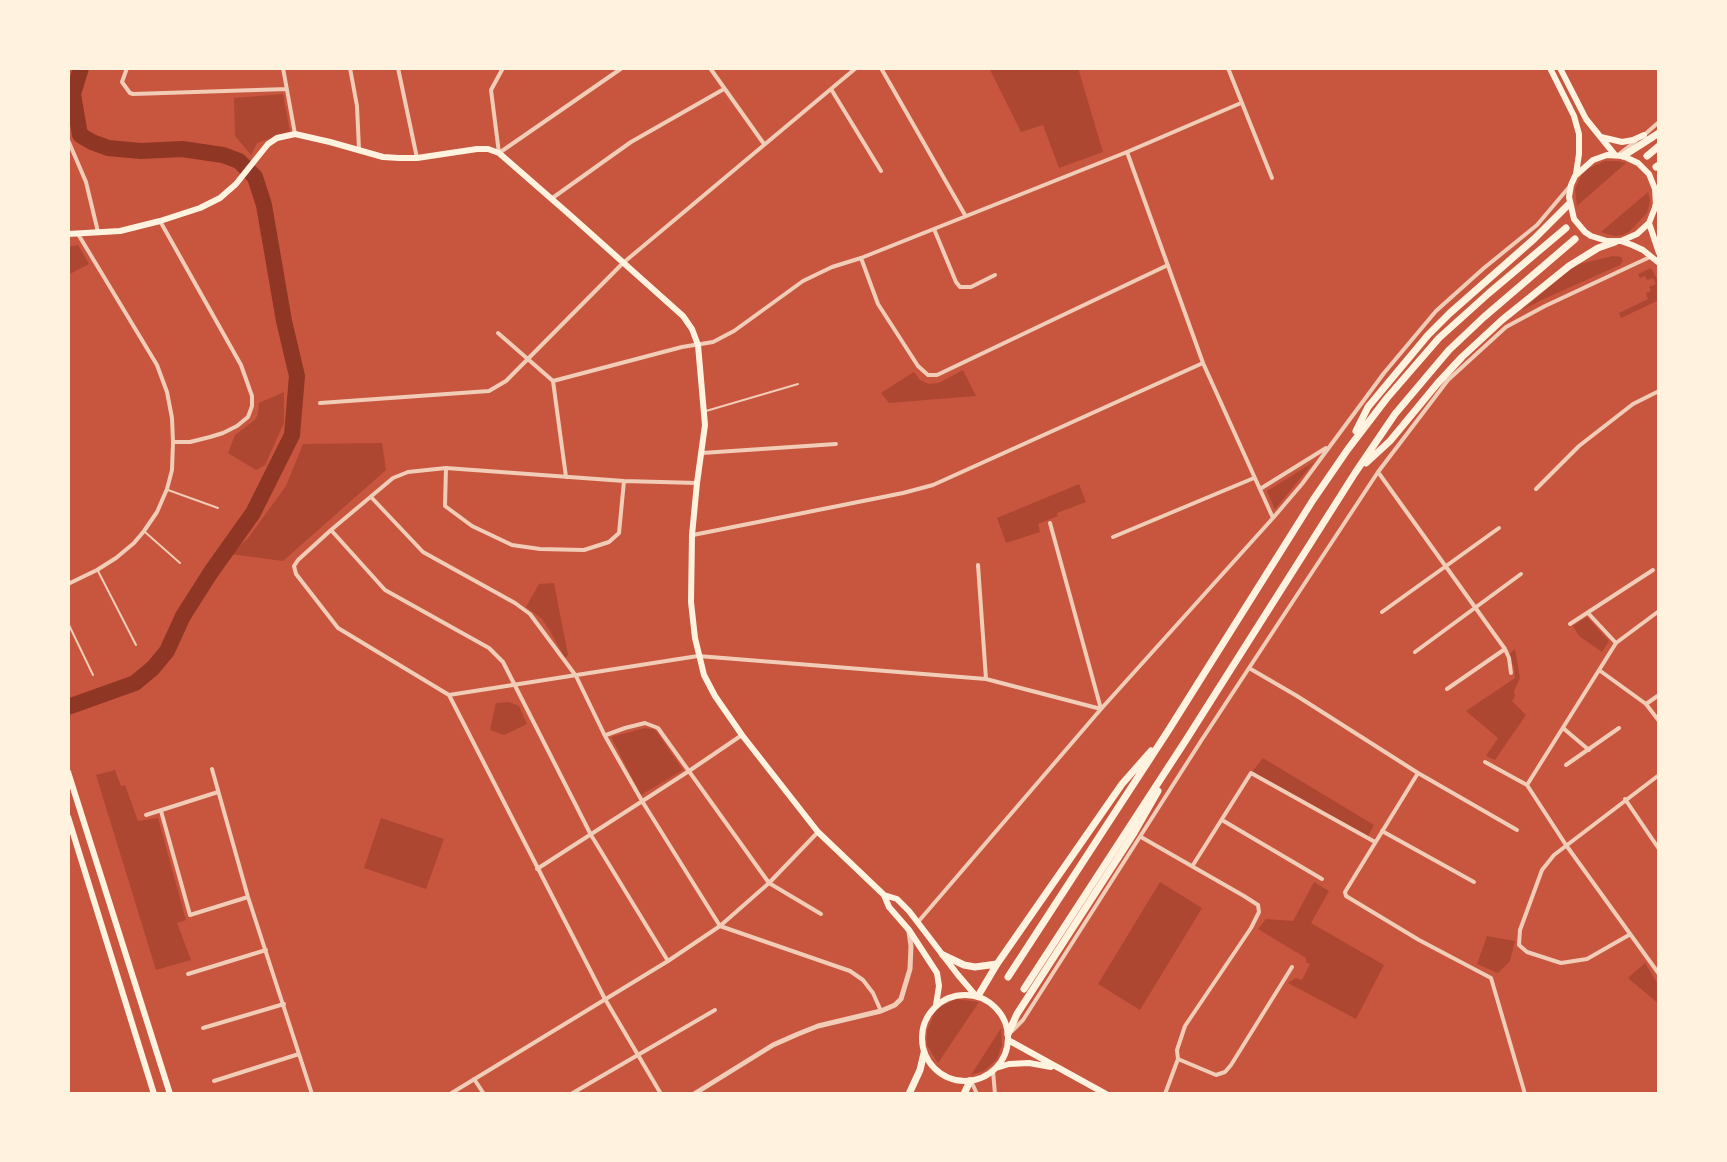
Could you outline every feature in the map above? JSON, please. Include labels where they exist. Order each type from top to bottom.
[{"type":"highway","points":[[1619,155],[1659,133]]},
{"type":"highway","points":[[1647,156],[1659,146]]},
{"type":"highway","points":[[1348,449],[1368,407],[1428,335],[1569,204]]},
{"type":"highway","points":[[1008,977],[1348,449],[1439,338],[1566,228]]},
{"type":"highway","points":[[1024,989],[1395,414],[1449,350],[1575,239]]},
{"type":"highway","points":[[1355,473],[1390,441],[1462,357],[1502,320],[1569,266],[1598,248],[1618,241]]},
{"type":"highway","points":[[977,996],[1122,784],[1168,731]]},
{"type":"highway","points":[[1008,1037],[1017,1014],[1134,833],[1186,740]]},
{"type":"highway","points":[[943,955],[975,967],[997,964]]},
{"type":"highway","points":[[909,1094],[924,1053]]},
{"type":"highway","points":[[964,1094],[970,1081]]},
{"type":"main road","points":[[1550,68],[1574,116],[1579,134],[1579,154],[1569,204],[1574,219],[1585,232],[1599,240],[1618,241],[1656,255]]},
{"type":"main road","points":[[1560,68],[1586,119],[1599,136],[1619,155],[1638,163],[1649,174],[1655,189],[1658,204],[1649,223],[1637,234],[1618,241]]},
{"type":"main road","points":[[68,234],[120,231],[200,208],[220,198],[236,184],[268,144],[277,138],[295,134],[383,157],[417,158],[477,149],[499,153],[683,316],[692,329],[698,345],[705,433],[692,535],[691,602],[698,656],[704,675],[742,735],[818,832],[884,895],[889,907],[909,930],[937,973],[939,986],[936,1005],[924,1022],[922,1032],[928,1062],[942,1075],[970,1081],[1009,1064],[1041,1064],[1066,1071]]},
{"type":"main road","points":[[1599,136],[1622,142],[1644,135]]},
{"type":"main road","points":[[1575,176],[1593,160],[1619,155]]},
{"type":"main road","points":[[1649,223],[1659,263]]},
{"type":"main road","points":[[69,774],[170,1094]]},
{"type":"main road","points":[[68,817],[154,1094]]},
{"type":"main road","points":[[884,895],[897,899],[977,996],[997,1008],[1005,1020],[1007,1051],[994,1070]]},
{"type":"main road","points":[[936,1005],[955,996],[977,996]]},
{"type":"main road","points":[[1008,1037],[1106,1094]]},
{"type":"street","points":[[127,68],[122,82],[133,94],[287,89]]},
{"type":"street","points":[[283,68],[295,134]]},
{"type":"street","points":[[350,68],[357,106],[359,151]]},
{"type":"street","points":[[398,68],[417,158]]},
{"type":"street","points":[[503,68],[491,90],[499,153],[622,68]]},
{"type":"street","points":[[710,68],[764,144]]},
{"type":"street","points":[[320,403],[489,391],[506,381],[623,263],[856,68]]},
{"type":"street","points":[[881,68],[965,215]]},
{"type":"street","points":[[1228,68],[1272,178]]},
{"type":"street","points":[[551,199],[631,142],[724,89]]},
{"type":"street","points":[[831,89],[881,171]]},
{"type":"street","points":[[553,381],[682,347],[713,342],[734,331],[803,281],[832,267],[1127,152],[1241,103]]},
{"type":"street","points":[[1619,155],[1659,122]]},
{"type":"street","points":[[68,140],[86,182],[98,232]]},
{"type":"street","points":[[1127,152],[1203,363],[1273,518]]},
{"type":"street","points":[[918,922],[1101,709],[1302,484],[1384,373],[1436,311],[1537,225],[1571,185]]},
{"type":"street","points":[[160,221],[241,365],[252,396],[248,417],[237,426],[210,437],[173,442]]},
{"type":"street","points":[[933,228],[960,287],[971,287],[995,275]]},
{"type":"street","points":[[68,584],[97,570],[125,551],[144,531],[167,489],[172,470],[173,442],[167,392],[157,365],[77,233]]},
{"type":"street","points":[[1008,1037],[1023,1020],[1378,472],[1448,380],[1506,327],[1656,255]]},
{"type":"street","points":[[861,258],[878,304],[918,366],[928,375],[937,375],[1168,265]]},
{"type":"street","points":[[498,333],[553,381],[566,477]]},
{"type":"street","points":[[692,535],[933,485],[1203,363]]},
{"type":"street","points":[[1536,489],[1579,446],[1633,404],[1659,391]]},
{"type":"street","points":[[702,453],[836,444]]},
{"type":"street","points":[[1260,489],[1328,447]]},
{"type":"street","points":[[446,468],[445,506],[472,526],[512,545],[540,549],[584,550],[609,542],[619,533],[624,481]]},
{"type":"street","points":[[661,1094],[605,999],[449,695],[338,628],[296,574],[294,566],[393,478],[408,472],[446,468],[697,483]]},
{"type":"street","points":[[1378,472],[1505,649],[1511,673]]},
{"type":"street","points":[[1113,537],[1254,478]]},
{"type":"street","points":[[371,497],[423,552],[530,614],[576,676],[642,801],[720,926],[850,971],[863,980],[881,1011]]},
{"type":"street","points":[[1050,523],[1101,709]]},
{"type":"street","points":[[1382,612],[1499,528]]},
{"type":"street","points":[[331,530],[385,590],[489,648],[503,662],[591,835],[668,961]]},
{"type":"street","points":[[978,565],[986,679]]},
{"type":"street","points":[[1570,624],[1653,570]]},
{"type":"street","points":[[1415,652],[1521,574]]},
{"type":"street","points":[[1527,785],[1616,643],[1659,611]]},
{"type":"street","points":[[1588,613],[1616,643]]},
{"type":"street","points":[[1447,689],[1505,649]]},
{"type":"street","points":[[449,695],[698,656],[986,679],[1101,709]]},
{"type":"street","points":[[1249,668],[1418,773],[1517,830]]},
{"type":"street","points":[[1599,670],[1646,704],[1659,721]]},
{"type":"street","points":[[1646,704],[1659,695]]},
{"type":"street","points":[[605,736],[645,723],[658,728],[769,883],[821,914]]},
{"type":"street","points":[[1562,728],[1589,750]]},
{"type":"street","points":[[1566,765],[1619,728]]},
{"type":"street","points":[[537,869],[742,735]]},
{"type":"street","points":[[1485,762],[1527,785],[1659,974]]},
{"type":"street","points":[[212,769],[248,897],[312,1094]]},
{"type":"street","points":[[1193,865],[1251,773],[1375,842]]},
{"type":"street","points":[[1418,773],[1345,892],[1346,896],[1491,978],[1525,1094]]},
{"type":"street","points":[[1629,935],[1587,959],[1561,963],[1527,952],[1519,945],[1520,930],[1542,870],[1554,855],[1659,775]]},
{"type":"street","points":[[146,815],[218,792]]},
{"type":"street","points":[[1625,799],[1659,849]]},
{"type":"street","points":[[161,811],[190,915],[248,897]]},
{"type":"street","points":[[1222,820],[1322,879]]},
{"type":"street","points":[[1382,831],[1474,882]]},
{"type":"street","points":[[450,1094],[720,926],[769,883],[818,832]]},
{"type":"street","points":[[1141,837],[1258,905],[1259,912],[1185,1026],[1177,1050],[1178,1059],[1165,1094]]},
{"type":"street","points":[[694,1094],[710,1088],[773,1045],[818,1026],[895,1005],[901,999],[910,962],[909,930]]},
{"type":"street","points":[[188,974],[266,950]]},
{"type":"street","points":[[910,962],[926,954]]},
{"type":"street","points":[[1178,1059],[1216,1075],[1225,1072],[1292,967]]},
{"type":"street","points":[[203,1028],[284,1004]]},
{"type":"street","points":[[571,1094],[715,1010]]},
{"type":"street","points":[[214,1081],[299,1054]]},
{"type":"street","points":[[994,1070],[995,1094]]},
{"type":"street","points":[[474,1079],[484,1094]]},
{"type":"street","points":[[970,1081],[977,1094]]},
{"type":"lane","points":[[705,412],[798,384]]},
{"type":"lane","points":[[167,489],[218,508]]},
{"type":"lane","points":[[144,531],[180,563]]},
{"type":"lane","points":[[97,570],[136,645]]},
{"type":"lane","points":[[68,623],[93,675]]},
{"type":"shaded area","points":[[989,68],[1078,68],[1103,152],[1059,168],[1043,125],[1021,132]]},
{"type":"shaded area","points":[[283,94],[290,132],[257,143],[251,155],[235,136],[234,98]]},
{"type":"shaded area","points":[[1605,161],[1626,163],[1577,206],[1575,189],[1582,174]]},
{"type":"shaded area","points":[[1648,192],[1647,213],[1630,231],[1614,236],[1601,232]]},
{"type":"shaded area","points":[[78,245],[89,264],[68,275],[68,247]]},
{"type":"shaded area","points":[[1621,257],[1623,261],[1620,265],[1522,310],[1575,265]]},
{"type":"shaded area","points":[[1651,268],[1659,283],[1659,300],[1621,318],[1619,313],[1648,299],[1646,293],[1651,291],[1649,287],[1656,284],[1653,278],[1647,280],[1638,274]]},
{"type":"shaded area","points":[[963,370],[976,396],[889,403],[881,393],[914,372],[920,380],[929,384],[939,383]]},
{"type":"shaded area","points":[[284,392],[284,423],[265,465],[256,470],[228,453],[235,435],[255,420],[259,403]]},
{"type":"shaded area","points":[[382,443],[386,470],[283,561],[230,554],[248,538],[286,486],[303,444]]},
{"type":"shaded area","points":[[1314,462],[1275,509],[1267,491]]},
{"type":"shaded area","points":[[1079,484],[1086,502],[1038,524],[1040,532],[1006,543],[997,518]]},
{"type":"shaded area","points":[[554,583],[568,655],[565,658],[542,619],[526,607],[539,584]]},
{"type":"shaded area","points":[[1587,617],[1609,641],[1602,652],[1579,636],[1573,626]]},
{"type":"shaded area","points":[[1515,649],[1520,678],[1512,701],[1526,715],[1495,760],[1486,756],[1498,738],[1466,711],[1515,678],[1514,666],[1506,657]]},
{"type":"shaded area","points":[[509,702],[519,706],[527,724],[504,735],[490,730],[496,703]]},
{"type":"shaded area","points":[[645,728],[657,732],[683,770],[641,795],[611,737]]},
{"type":"shaded area","points":[[1263,758],[1374,825],[1367,838],[1251,773]]},
{"type":"shaded area","points":[[115,770],[121,786],[125,785],[138,821],[158,818],[186,920],[177,923],[191,960],[156,970],[96,775]]},
{"type":"shaded area","points":[[381,818],[444,839],[426,889],[364,868]]},
{"type":"shaded area","points":[[1160,882],[1202,908],[1140,1010],[1098,984]]},
{"type":"shaded area","points":[[1314,882],[1329,891],[1311,923],[1384,965],[1356,1019],[1288,983],[1296,978],[1302,980],[1310,964],[1306,958],[1258,929],[1266,919],[1293,921]]},
{"type":"shaded area","points":[[1487,936],[1515,941],[1510,961],[1498,973],[1477,964]]},
{"type":"shaded area","points":[[1645,963],[1659,986],[1659,1004],[1628,978]]},
{"type":"shaded area","points":[[956,999],[979,1002],[938,1063],[927,1045],[927,1031],[935,1012]]},
{"type":"shaded area","points":[[1001,1028],[1002,1045],[997,1059],[984,1071],[971,1075]]},
{"type":"waterway","points":[[68,707],[135,683],[167,651],[183,616],[253,513],[292,435],[297,376],[264,205],[255,177],[239,161],[223,155],[182,149],[141,151],[108,148],[80,135],[73,94],[81,68]]}]
